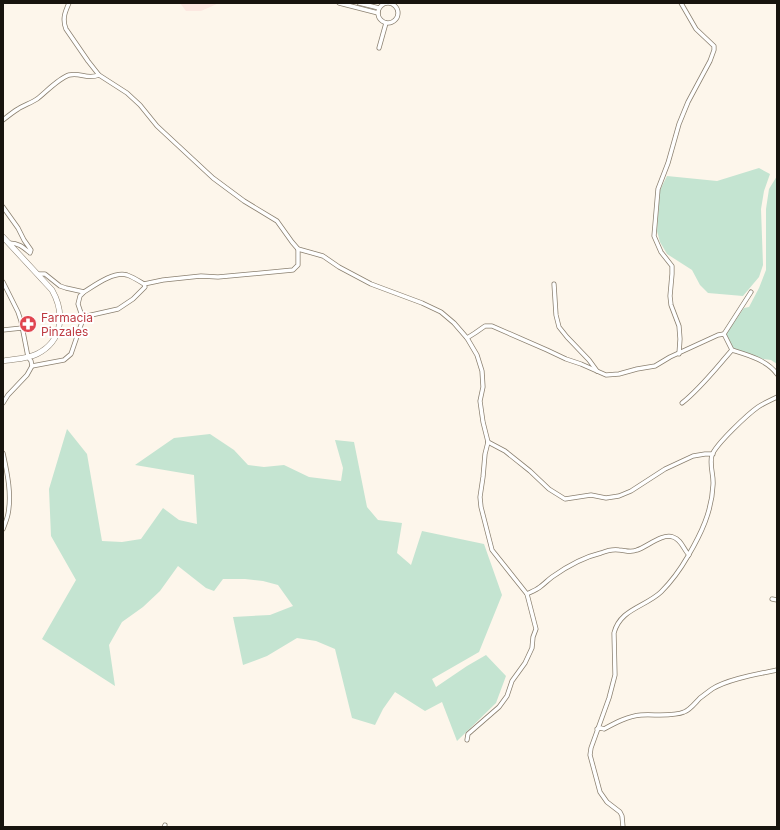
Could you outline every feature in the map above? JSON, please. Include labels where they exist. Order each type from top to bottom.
[{"type":"main road","points":[[3,237],[52,290],[57,298],[60,313],[58,329],[51,343],[46,348],[28,357],[3,361]]},
{"type":"street","points":[[69,3],[63,17],[66,28],[99,75],[127,94],[140,105],[157,126],[213,178],[244,201],[277,221],[298,249],[323,256],[339,267],[371,284],[422,303],[441,312],[454,322],[467,338],[477,355],[482,370],[483,387],[480,401],[488,442],[485,454],[480,497],[481,507],[492,550],[527,594],[536,629],[533,637],[532,648],[525,663],[512,681],[507,696],[500,707],[468,734],[467,740]]},
{"type":"street","points":[[339,3],[378,13]]},
{"type":"street","points":[[360,3],[379,8]]},
{"type":"street","points":[[390,3],[396,7],[398,14],[396,20],[389,24],[380,20],[378,18],[379,8],[384,4],[390,3]]},
{"type":"street","points":[[679,354],[679,326],[671,305],[670,296],[672,266],[661,252],[654,236],[658,189],[668,163],[679,124],[688,102],[710,61],[714,50],[714,46],[696,29],[680,3]]},
{"type":"street","points":[[379,48],[386,23]]},
{"type":"street","points":[[3,120],[18,109],[37,99],[60,80],[69,75],[94,77],[99,75]]},
{"type":"street","points":[[3,207],[31,250],[30,253],[22,246],[15,243],[8,243]]},
{"type":"street","points":[[32,366],[64,360],[70,354],[83,319],[78,304],[80,296],[96,284],[118,275],[126,275],[144,284],[163,280],[201,276],[218,277],[292,270],[298,265],[298,249]]},
{"type":"street","points":[[38,274],[45,274],[60,286],[84,292]]},
{"type":"street","points":[[3,282],[18,312],[28,357],[32,366],[27,375],[8,395],[3,403]]},
{"type":"street","points":[[82,315],[87,316],[118,309],[133,299],[145,287],[144,284]]},
{"type":"street","points":[[554,284],[556,315],[559,326],[567,337],[589,360],[597,372]]},
{"type":"street","points":[[467,338],[485,326],[492,326],[597,372],[606,375],[619,374],[655,366],[670,357],[724,334],[752,292]]},
{"type":"street","points":[[3,330],[22,328]]},
{"type":"street","points":[[724,334],[732,350],[760,360],[777,374]]},
{"type":"street","points":[[682,402],[691,395],[732,350]]},
{"type":"street","points":[[623,827],[620,812],[607,802],[600,792],[590,755],[615,675],[614,633],[616,627],[621,617],[652,599],[674,579],[701,534],[709,510],[714,484],[711,462],[713,454],[720,442],[750,414],[777,397]]},
{"type":"street","points":[[488,442],[505,451],[530,471],[548,489],[565,499],[591,495],[606,498],[619,496],[631,491],[665,469],[686,459],[693,456],[713,454]]},
{"type":"street","points":[[3,453],[7,472],[9,496],[8,514],[3,529]]},
{"type":"street","points":[[527,594],[540,587],[561,571],[601,552],[617,550],[629,552],[636,551],[663,537],[669,536],[675,538],[680,542],[689,555]]},
{"type":"street","points":[[772,599],[777,600]]},
{"type":"street","points":[[597,729],[604,729],[622,720],[640,715],[682,713],[688,710],[701,697],[722,684],[755,674],[777,670]]},
{"type":"shaded area","points":[[180,3],[219,3],[201,11],[186,11]]},
{"type":"green space","points":[[759,168],[770,174],[764,191],[761,209],[763,265],[759,277],[743,296],[708,293],[700,285],[692,270],[667,254],[660,242],[657,231],[660,190],[667,176],[717,181]]},
{"type":"green space","points":[[777,176],[777,364],[771,360],[763,359],[733,348],[726,334],[744,308],[749,307],[766,270],[766,209],[769,189]]},
{"type":"green space","points":[[67,429],[87,454],[102,541],[122,542],[141,539],[163,508],[179,520],[197,524],[194,475],[135,465],[174,438],[210,434],[234,450],[248,465],[264,467],[284,465],[309,477],[341,481],[343,468],[335,440],[354,442],[367,507],[378,520],[402,523],[397,553],[411,565],[422,531],[484,544],[502,595],[479,652],[432,679],[436,687],[486,655],[506,676],[496,703],[457,741],[442,702],[425,711],[395,692],[383,709],[375,725],[352,718],[335,649],[316,641],[297,638],[267,656],[243,665],[233,617],[270,615],[293,606],[278,585],[263,581],[245,579],[223,579],[214,591],[206,588],[178,566],[160,591],[143,607],[122,622],[109,645],[115,686],[42,639],[76,580],[51,536],[49,489]]},
{"type":"place","name":"Farmacia Pinzales","points":[[28,324]]}]
